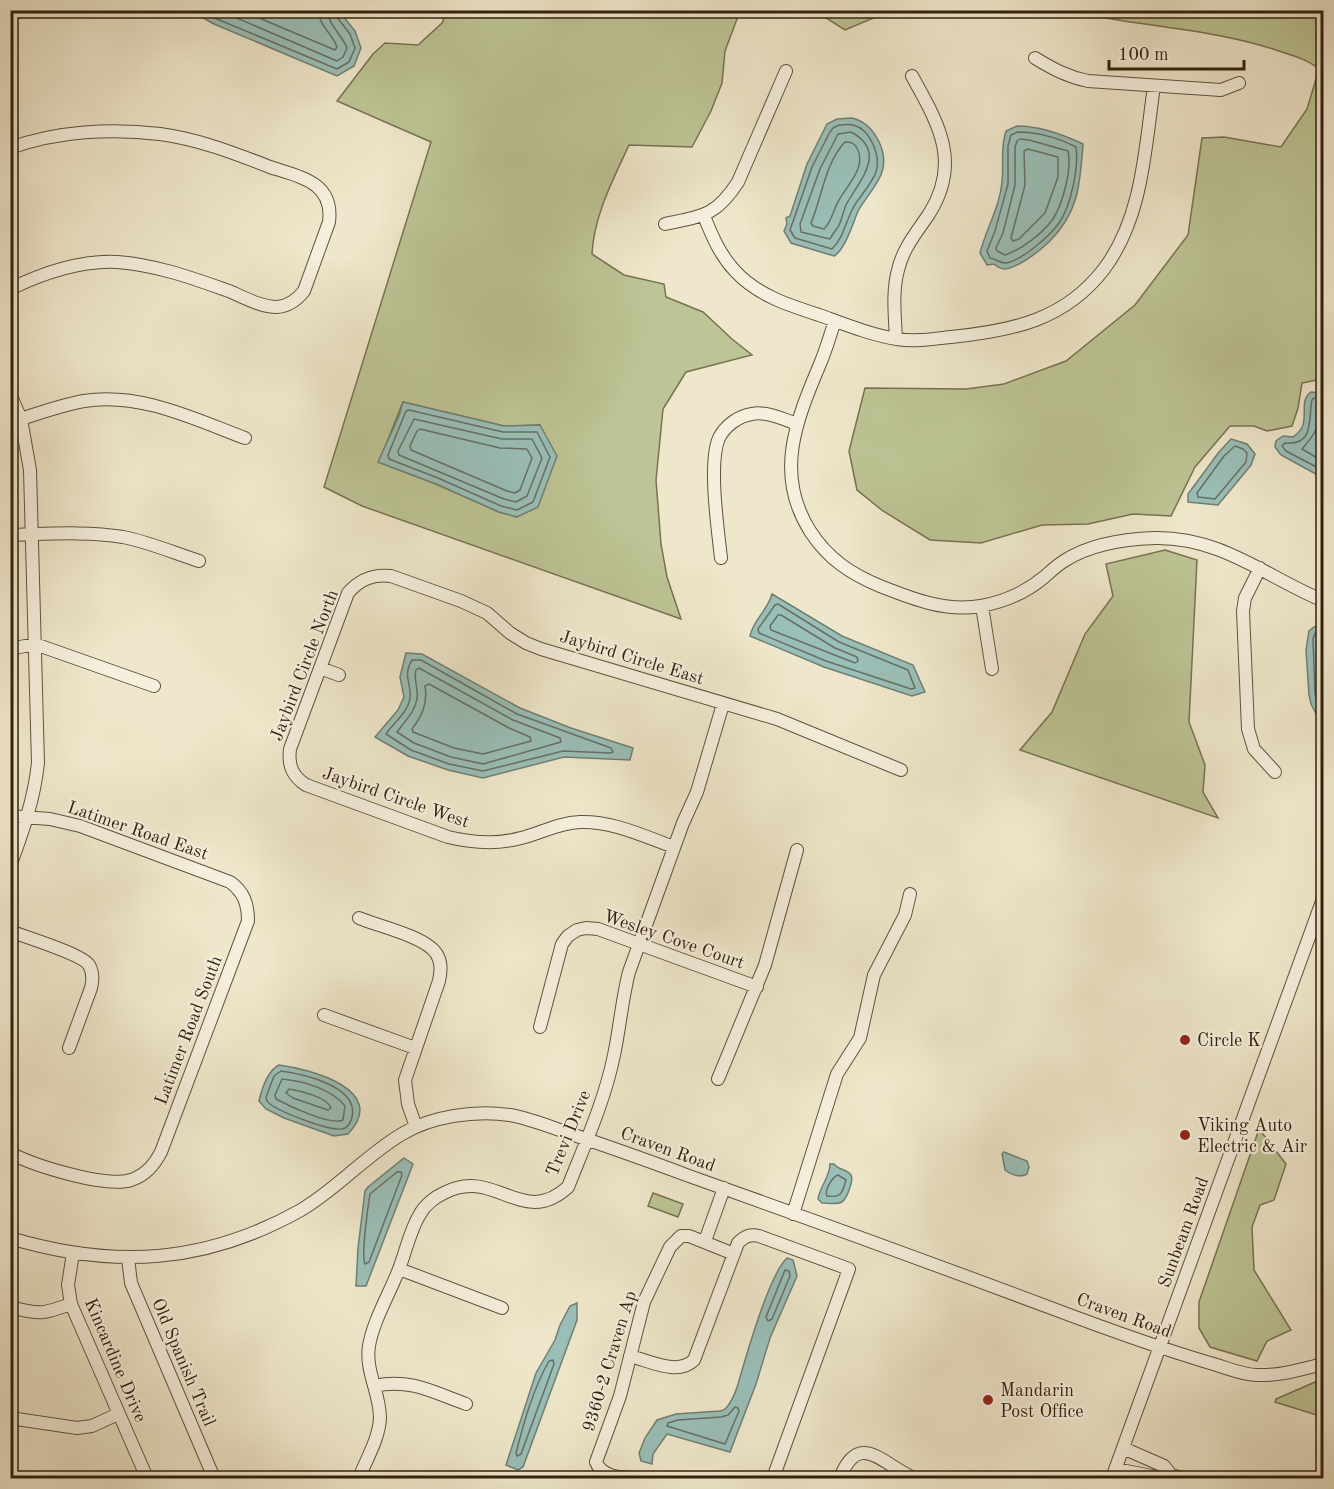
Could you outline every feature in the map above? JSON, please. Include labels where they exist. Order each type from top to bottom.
[{"type":"street","points":[[10,15],[24,10]]},
{"type":"street","points":[[1035,58],[1073,78],[1221,90],[1239,83]]},
{"type":"street","points":[[665,224],[704,216],[729,196],[738,182],[786,71]]},
{"type":"street","points":[[896,339],[897,270],[907,246],[931,211],[944,177],[945,156],[941,133],[912,76]]},
{"type":"street","points":[[704,216],[712,238],[736,272],[754,287],[777,301],[896,339],[930,340],[1019,327],[1060,308],[1086,289],[1103,270],[1118,247],[1131,220],[1154,86]]},
{"type":"street","points":[[10,148],[27,142],[82,133],[160,134],[216,148],[310,181],[321,189],[328,200],[331,212],[304,291],[298,299],[284,306],[267,306],[176,272],[145,265],[114,262],[61,269],[34,277],[10,289]]},
{"type":"street","points":[[835,321],[797,424],[791,451],[790,471],[794,495],[802,518],[816,540],[842,567],[867,581],[917,600],[954,607],[982,606],[1027,590],[1063,561],[1084,550],[1106,544],[1156,538],[1198,543],[1243,559],[1323,601]]},
{"type":"street","points":[[10,394],[21,419],[30,470],[38,763],[29,817],[10,866]]},
{"type":"street","points":[[21,419],[86,401],[127,400],[164,408],[245,438]]},
{"type":"street","points":[[722,558],[715,501],[716,452],[719,438],[727,427],[739,418],[753,414],[766,414],[797,424]]},
{"type":"street","points":[[10,535],[93,534],[123,537],[199,561]]},
{"type":"street","points":[[1260,568],[1245,598],[1243,611],[1248,729],[1254,748],[1275,772]]},
{"type":"street","name":"Jaybird Circle East","points":[[360,582],[379,575],[391,576],[462,601],[488,614],[510,633],[541,649],[809,731],[901,770]]},
{"type":"street","name":"Jaybird Circle North","points":[[290,765],[290,749],[344,603],[348,594],[360,582]]},
{"type":"street","points":[[982,606],[992,669]]},
{"type":"street","points":[[10,649],[34,644],[154,686]]},
{"type":"street","points":[[320,668],[339,675]]},
{"type":"street","name":"Trevi Drive","points":[[364,1477],[380,1419],[369,1366],[369,1347],[420,1214],[436,1197],[458,1187],[479,1186],[523,1201],[546,1202],[560,1195],[568,1187],[587,1140],[614,1056],[623,995],[638,943],[697,792],[723,704]]},
{"type":"street","name":"Jaybird Circle West","points":[[290,765],[298,780],[306,785],[448,837],[468,842],[502,842],[523,838],[561,824],[580,822],[602,823],[621,828],[674,847]]},
{"type":"street","name":"Latimer Road East","points":[[10,816],[80,826],[230,882],[238,888],[244,898]]},
{"type":"street","points":[[717,1079],[757,987],[797,850]]},
{"type":"street","points":[[794,1214],[837,1074],[860,1038],[874,975],[905,915],[910,894]]},
{"type":"street","name":"Sunbeam Road","points":[[1114,1474],[1323,896]]},
{"type":"street","name":"Latimer Road South","points":[[10,1153],[49,1169],[118,1182],[129,1181],[148,1171],[161,1152],[248,921],[248,908],[244,898]]},
{"type":"street","points":[[358,918],[421,941],[437,955],[440,964],[439,981],[405,1080],[408,1104],[416,1127]]},
{"type":"street","name":"Wesley Cove Court","points":[[540,1027],[558,952],[568,936],[577,930],[586,928],[598,929],[757,987]]},
{"type":"street","points":[[10,931],[77,956],[90,968],[92,988],[69,1048]]},
{"type":"street","points":[[324,1015],[415,1048]]},
{"type":"street","name":"Craven Road","points":[[10,1238],[47,1249],[128,1258],[175,1255],[218,1246],[260,1231],[303,1209],[332,1189],[384,1146],[416,1127],[451,1117],[496,1114],[533,1121],[724,1188],[1159,1348],[1255,1376],[1323,1366]]},
{"type":"street","points":[[705,1241],[724,1188]]},
{"type":"street","points":[[630,1356],[682,1368],[694,1360],[738,1244],[751,1234],[849,1269],[773,1479]]},
{"type":"street","name":"9360-2 Craven Ap","points":[[647,1479],[603,1473],[598,1469],[596,1462],[620,1396],[644,1302],[670,1247],[681,1236],[705,1241],[734,1254]]},
{"type":"street","name":"Kincardine Drive","points":[[73,1253],[68,1285],[71,1304],[147,1479]]},
{"type":"street","name":"Old Spanish Trail","points":[[128,1258],[131,1283],[214,1479]]},
{"type":"street","points":[[399,1269],[502,1308]]},
{"type":"street","points":[[10,1307],[35,1314],[45,1314],[71,1304]]},
{"type":"street","points":[[374,1386],[390,1382],[413,1384],[466,1404]]},
{"type":"street","points":[[10,1418],[77,1428],[92,1426],[118,1414]]},
{"type":"street","points":[[1123,1448],[1164,1466],[1171,1475],[1183,1479]]},
{"type":"street","points":[[840,1479],[848,1461],[859,1452],[875,1455],[914,1479]]},
{"type":"street","points":[[1114,1474],[1162,1478],[1171,1475]]},
{"type":"green space","points":[[447,11],[740,11],[725,51],[722,83],[711,111],[692,147],[629,145],[600,212],[592,254],[624,275],[664,284],[666,297],[703,312],[752,355],[686,372],[663,409],[656,480],[661,544],[667,577],[681,619],[362,506],[324,487],[431,142],[337,101],[373,54],[385,43],[418,45],[442,23]],"holes":[[[403,402],[504,426],[540,425],[517,517],[499,512],[379,462]]]},
{"type":"green space","points":[[815,11],[890,11],[845,30]]},
{"type":"green space","points":[[1069,11],[1323,11],[1323,379],[1302,383],[1292,426],[1267,431],[1254,426],[1230,426],[1195,467],[1171,516],[1133,514],[1088,524],[1042,525],[981,543],[930,540],[883,511],[857,490],[849,451],[865,388],[966,389],[1004,384],[1066,361],[1135,305],[1188,235],[1202,138],[1224,137],[1281,147],[1307,109],[1319,69],[1292,55],[1256,44]]},
{"type":"green space","points":[[1165,550],[1197,560],[1189,722],[1205,765],[1203,792],[1218,818],[1020,750],[1052,712],[1085,634],[1113,596],[1106,564]]},
{"type":"green space","points":[[1259,1129],[1286,1164],[1274,1200],[1260,1205],[1252,1227],[1254,1270],[1291,1330],[1267,1341],[1257,1361],[1210,1347],[1199,1328],[1199,1302]]},
{"type":"green space","points":[[653,1193],[683,1204],[678,1217],[648,1206]]},
{"type":"green space","points":[[1322,1379],[1323,1417],[1275,1402],[1276,1399]]},
{"type":"water","points":[[191,11],[339,11],[355,31],[361,48],[354,66],[337,76],[214,24]]},
{"type":"water","points":[[852,118],[860,121],[873,132],[882,149],[883,166],[879,180],[858,211],[845,242],[834,256],[791,243],[784,231],[787,224],[786,218],[790,216],[807,164],[827,124],[837,119]]},
{"type":"water","points":[[1017,126],[1051,131],[1083,144],[1081,172],[1072,208],[1059,231],[1031,257],[1003,269],[994,264],[987,265],[980,253],[1001,191],[1003,144],[1006,131]]},
{"type":"water","points":[[1311,392],[1323,393],[1323,478],[1281,455],[1275,447],[1276,441],[1283,436],[1293,437],[1303,426],[1305,401]]},
{"type":"water","points":[[403,402],[504,426],[540,425],[557,456],[538,507],[517,517],[499,512],[436,484],[378,462]]},
{"type":"water","points":[[1231,439],[1247,444],[1255,454],[1251,465],[1218,505],[1188,502],[1188,494]]},
{"type":"water","points":[[772,594],[842,636],[913,665],[925,692],[912,696],[824,667],[750,636]]},
{"type":"water","points":[[1324,626],[1323,727],[1309,695],[1306,650],[1309,631],[1314,627]]},
{"type":"water","points":[[406,653],[422,654],[520,708],[571,728],[633,748],[630,760],[564,757],[483,778],[448,770],[408,756],[375,737],[398,710],[404,697],[400,677]]},
{"type":"water","points":[[279,1065],[326,1077],[341,1084],[353,1094],[359,1105],[358,1119],[348,1134],[334,1136],[266,1109],[259,1101],[268,1076]]},
{"type":"water","points":[[1004,1152],[1027,1161],[1029,1167],[1027,1174],[1021,1176],[1005,1170],[1002,1154]]},
{"type":"water","points":[[404,1158],[413,1164],[366,1286],[356,1286],[365,1191]]},
{"type":"water","points":[[830,1164],[834,1164],[852,1177],[844,1200],[835,1204],[822,1203],[818,1199]]},
{"type":"water","points":[[787,1258],[793,1260],[797,1276],[770,1338],[756,1384],[730,1452],[667,1434],[653,1454],[652,1464],[641,1461],[639,1453],[645,1438],[657,1420],[676,1414],[725,1410],[737,1388],[774,1278]]},
{"type":"water","points":[[577,1303],[577,1320],[523,1467],[518,1470],[506,1465],[536,1373],[555,1340],[570,1306]]},
{"type":"place","name":"Circle K","points":[[1185,1040]]},
{"type":"place","name":"Viking Auto Electric & Air","points":[[1185,1135]]},
{"type":"place","name":"Mandarin Post Office","points":[[988,1400]]}]
